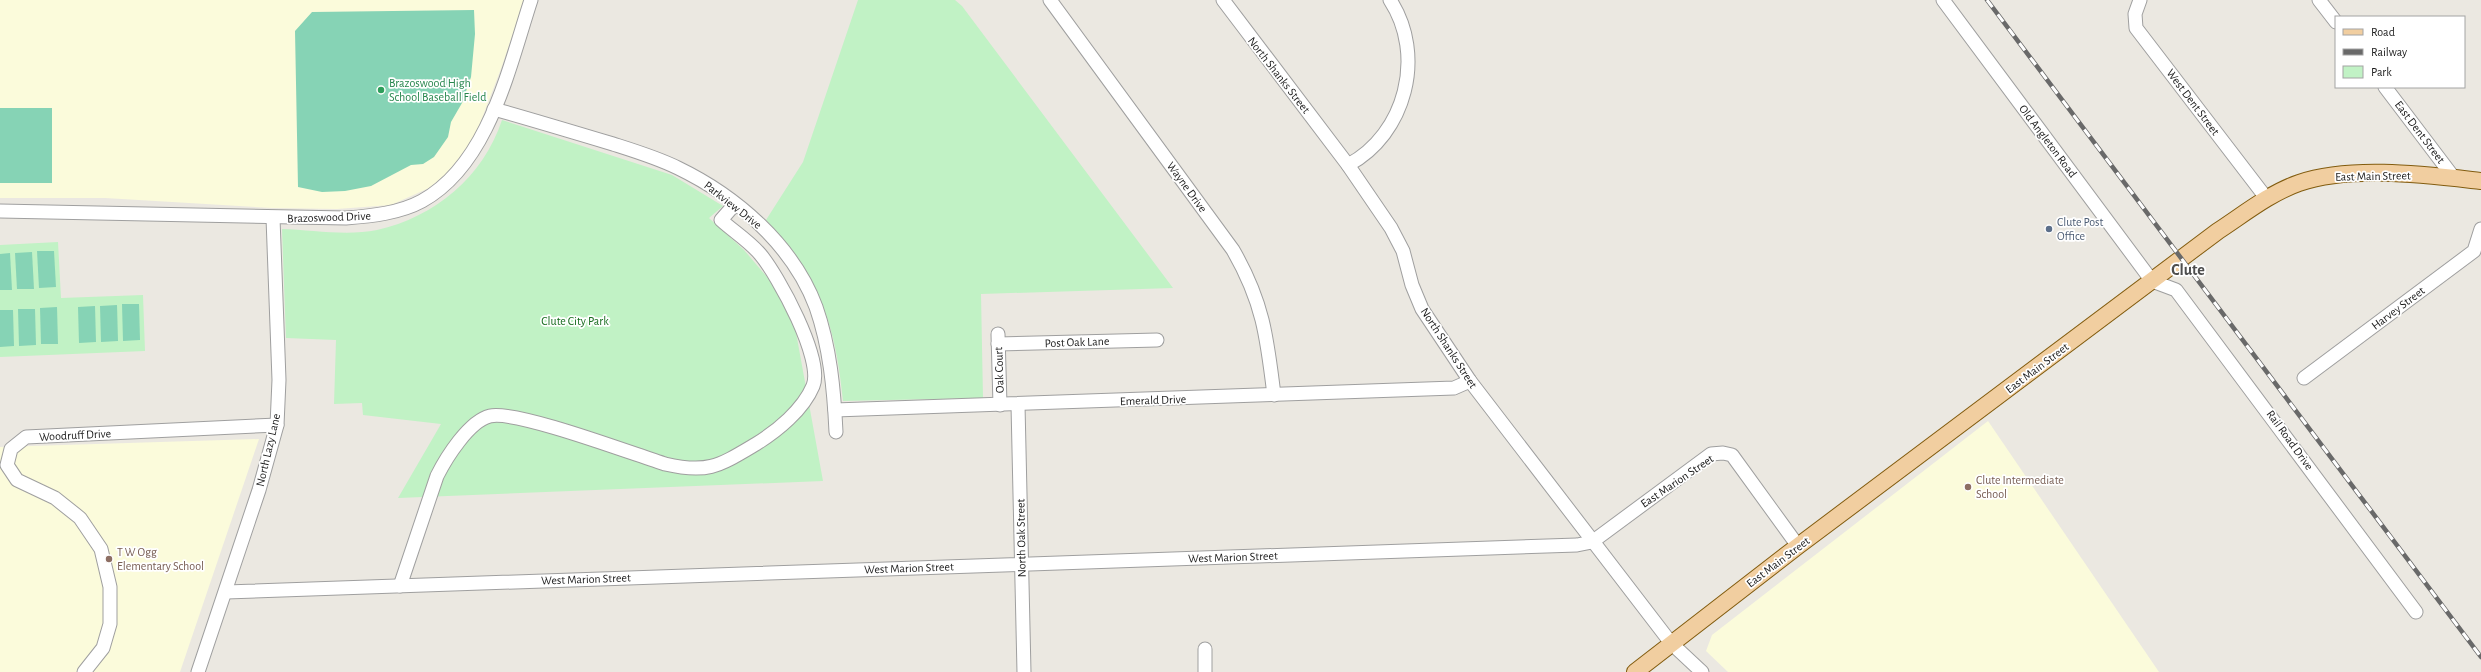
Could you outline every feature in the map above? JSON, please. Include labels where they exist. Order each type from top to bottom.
[{"type":"main road","name":"East Main Street","points":[[1635,672],[1798,546],[2218,231],[2267,199],[2300,182],[2330,176],[2369,173],[2481,181]]},
{"type":"street","name":"Brazoswood Drive","points":[[0,211],[273,218],[371,216],[398,210],[422,201],[446,184],[462,167],[483,135],[494,109],[531,0]]},
{"type":"street","name":"Wayne Drive","points":[[1050,0],[1233,250],[1244,270],[1262,312],[1267,334],[1274,395]]},
{"type":"street","name":"North Shanks Street","points":[[1223,0],[1348,165],[1391,228],[1403,251],[1422,309],[1470,382],[1671,643],[1702,672]]},
{"type":"street","points":[[1348,165],[1363,157],[1378,141],[1402,103],[1408,81],[1408,58],[1404,35],[1390,0]]},
{"type":"street","name":"Old Angleton Road","points":[[1943,0],[2152,281]]},
{"type":"street","name":"West Dent Street","points":[[2140,0],[2135,14],[2136,28],[2267,199]]},
{"type":"street","points":[[2320,0],[2335,21]]},
{"type":"street","name":"East Dent Street","points":[[2386,88],[2454,178]]},
{"type":"street","name":"Parkview Drive","points":[[494,109],[635,151],[672,165],[702,181],[758,222],[782,248],[806,286],[816,306],[828,351],[836,432]]},
{"type":"street","points":[[400,586],[444,462],[474,426],[490,416],[534,422],[665,464],[687,469],[715,466],[730,459],[759,442],[790,418],[813,385],[814,371],[798,318],[778,279],[759,253],[721,220],[735,204]]},
{"type":"street","name":"North Lazy Lane","points":[[198,672],[259,490],[276,425],[279,380],[273,218]]},
{"type":"street","name":"Harvey Street","points":[[2304,378],[2474,251],[2481,228]]},
{"type":"street","name":"Rail Road Drive","points":[[2152,281],[2176,290],[2416,612]]},
{"type":"street","name":"Post Oak Lane","points":[[998,339],[1156,340]]},
{"type":"street","name":"Oak Court","points":[[998,339],[1000,405]]},
{"type":"street","name":"Emerald Drive","points":[[835,410],[1018,405],[1454,388],[1470,382]]},
{"type":"street","name":"North Oak Street","points":[[1018,405],[1024,672]]},
{"type":"street","name":"Woodruff Drive","points":[[84,672],[103,648],[110,624],[110,587],[101,549],[80,518],[55,498],[17,480],[7,465],[11,449],[26,437],[276,425]]},
{"type":"street","name":"East Marion Street","points":[[1592,542],[1711,454],[1723,453],[1732,455],[1798,546]]},
{"type":"street","name":"West Marion Street","points":[[226,592],[1577,545],[1592,542]]},
{"type":"street","points":[[1205,649],[1205,672]]},
{"type":"shaded area","points":[[0,0],[524,0],[502,66],[474,139],[447,173],[429,188],[391,205],[337,209],[272,208],[105,198],[0,198]]},
{"type":"shaded area","name":"Clute Intermediate School","points":[[1988,421],[2159,672],[1728,672],[1706,651],[1712,635]]},
{"type":"shaded area","name":"T W Ogg Elementary School","points":[[259,439],[180,672],[0,672],[0,447]]},
{"type":"green space","points":[[858,0],[955,0],[962,6],[1173,288],[981,294],[983,398],[843,401],[840,373],[835,348],[822,303],[800,262],[766,220],[803,162]]},
{"type":"green space","name":"Brazoswood High School Baseball Field","points":[[474,10],[475,34],[471,77],[462,103],[451,122],[448,137],[434,157],[423,164],[411,165],[371,186],[345,191],[322,192],[298,187],[295,31],[312,12]]},
{"type":"green space","points":[[0,108],[52,108],[52,183],[0,183]]},
{"type":"green space","name":"Clute City Park","points":[[502,120],[672,175],[723,206],[709,218],[744,250],[791,305],[823,481],[398,498],[441,424],[363,415],[362,403],[334,404],[336,340],[286,338],[282,229],[342,233],[366,232],[398,224],[418,215],[437,205],[454,192],[469,176],[483,159],[494,141]]},
{"type":"green space","points":[[58,242],[61,298],[143,295],[145,351],[0,357],[0,245]]},
{"type":"green space","points":[[37,251],[54,251],[56,287],[39,288]]},
{"type":"green space","points":[[32,252],[34,289],[17,289],[15,253]]},
{"type":"green space","points":[[10,253],[12,290],[0,290],[0,254]]},
{"type":"green space","points":[[122,304],[139,304],[140,340],[123,341]]},
{"type":"green space","points":[[117,305],[118,341],[101,342],[100,306]]},
{"type":"green space","points":[[95,306],[96,342],[79,343],[78,307]]},
{"type":"green space","points":[[57,307],[58,344],[41,344],[40,308]]},
{"type":"green space","points":[[18,309],[35,309],[36,345],[19,346]]},
{"type":"green space","points":[[0,310],[13,310],[14,346],[0,347]]},
{"type":"railway","points":[[1987,0],[2481,657]]},
{"type":"place","name":"Brazoswood High School Baseball Field","points":[[381,90]]},
{"type":"place","name":"Clute Post Office","points":[[2049,229]]},
{"type":"place","name":"Clute Intermediate School","points":[[1968,487]]},
{"type":"place","name":"T W Ogg Elementary School","points":[[109,559]]},
{"type":"district","name":"Clute","points":[[2188,269]]}]
